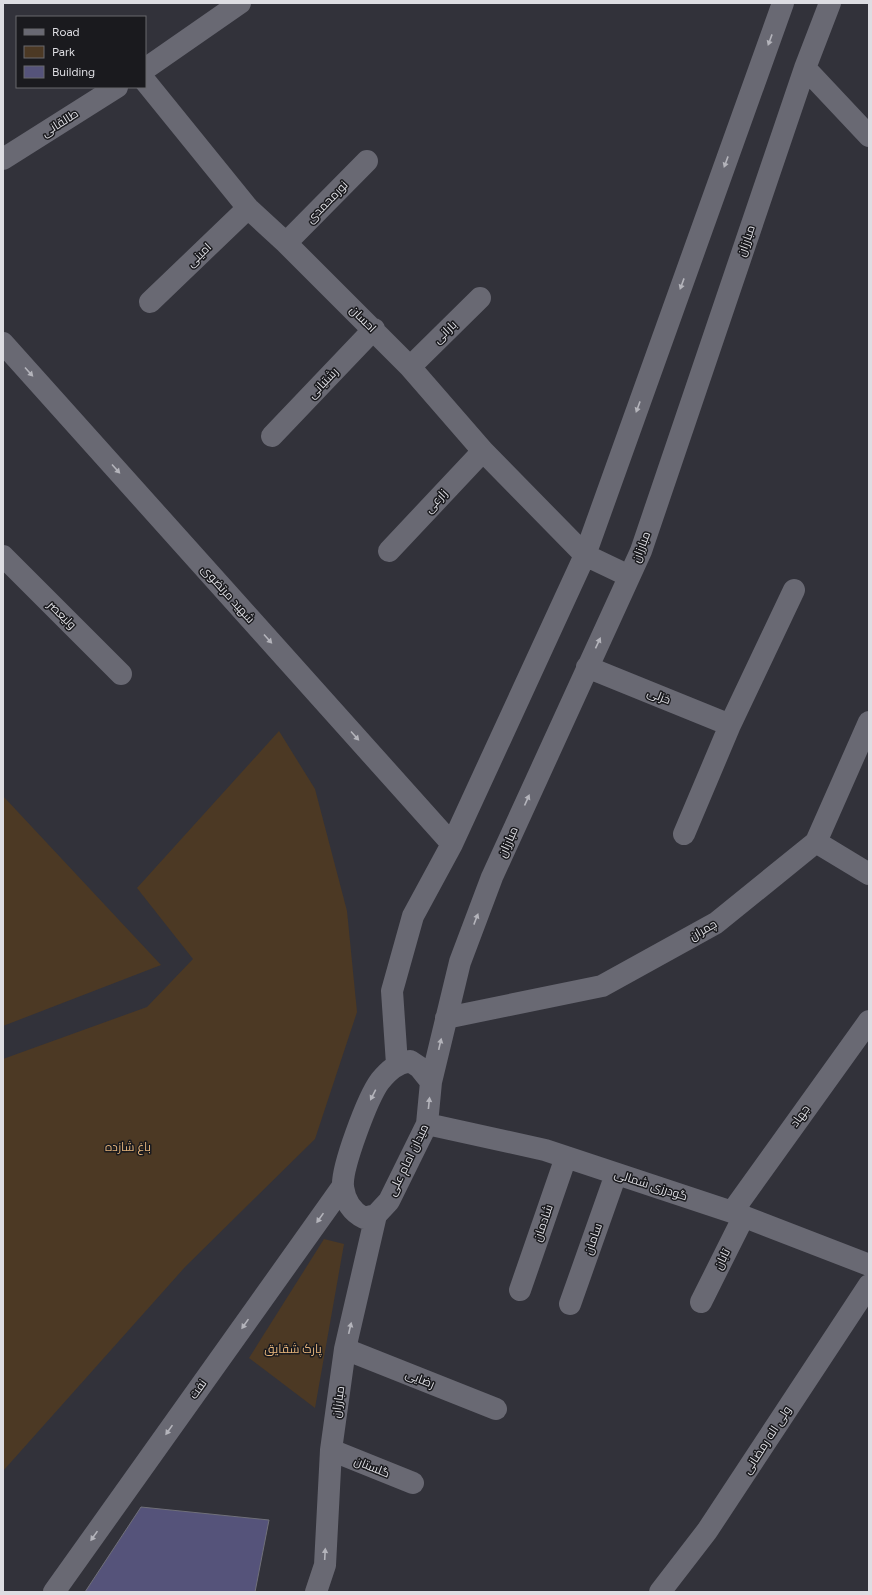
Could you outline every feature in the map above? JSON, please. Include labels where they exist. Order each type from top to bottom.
[{"type":"street","points":[[146,68],[240,3]]},
{"type":"street","points":[[397,1064],[392,991],[413,916],[452,844],[585,555],[783,3]]},
{"type":"street","name":"مبارزان","points":[[431,1082],[460,962],[492,878],[586,667],[640,551],[805,68],[830,3]]},
{"type":"street","points":[[805,68],[869,136]]},
{"type":"street","name":"احسان","points":[[146,82],[248,208],[374,329],[410,367],[483,451],[585,555]]},
{"type":"street","name":"طالقانی","points":[[3,159],[115,88]]},
{"type":"street","name":"نورمحمدی","points":[[286,243],[367,161]]},
{"type":"street","name":"امینی","points":[[150,302],[248,208]]},
{"type":"street","name":"بارانی","points":[[410,367],[480,298]]},
{"type":"street","name":"رشتیانی","points":[[272,436],[374,329]]},
{"type":"street","name":"شهید مرتضوی","points":[[3,343],[452,844]]},
{"type":"street","name":"زارعی","points":[[389,552],[483,451]]},
{"type":"street","points":[[585,555],[629,576]]},
{"type":"street","name":"ولیعصر","points":[[3,556],[121,674]]},
{"type":"street","points":[[684,834],[730,724],[794,590]]},
{"type":"street","name":"خزلی","points":[[586,667],[730,724]]},
{"type":"street","name":"چمران","points":[[446,1018],[602,986],[716,923],[816,842],[868,729]]},
{"type":"street","points":[[816,842],[869,874]]},
{"type":"street","name":"جهاد","points":[[738,1214],[869,1021]]},
{"type":"street","points":[[376,1215],[364,1218],[354,1213],[347,1201],[343,1186],[350,1151],[362,1117],[380,1082],[397,1064],[410,1061],[419,1067],[431,1082]]},
{"type":"street","name":"میدان امام علی","points":[[376,1215],[389,1201],[427,1124],[431,1082]]},
{"type":"street","name":"گودرزی شمالی","points":[[427,1124],[545,1150],[738,1214],[869,1265]]},
{"type":"street","name":"شادمان","points":[[520,1290],[566,1157]]},
{"type":"street","name":"سامان","points":[[570,1304],[616,1174]]},
{"type":"street","name":"نفت","points":[[54,1592],[343,1186]]},
{"type":"street","name":"تابان","points":[[701,1302],[738,1214]]},
{"type":"street","name":"مبارزان","points":[[316,1592],[324,1565],[331,1450],[345,1349],[376,1215]]},
{"type":"street","name":"ولی اله رمضانی","points":[[660,1592],[707,1531],[869,1285]]},
{"type":"street","name":"رضایی","points":[[345,1349],[496,1409]]},
{"type":"street","name":"گلستان","points":[[331,1450],[413,1483]]},
{"type":"green space","name":"باغ شازده","points":[[279,731],[315,789],[347,911],[357,1012],[315,1139],[185,1267],[3,1471],[3,1059],[147,1007],[193,959],[137,888]]},
{"type":"green space","points":[[3,796],[161,965],[3,1026]]},
{"type":"green space","name":"پارک شقایق","points":[[324,1239],[344,1244],[315,1408],[249,1358]]},
{"type":"building","points":[[141,1507],[269,1520],[255,1592],[85,1592]]}]
